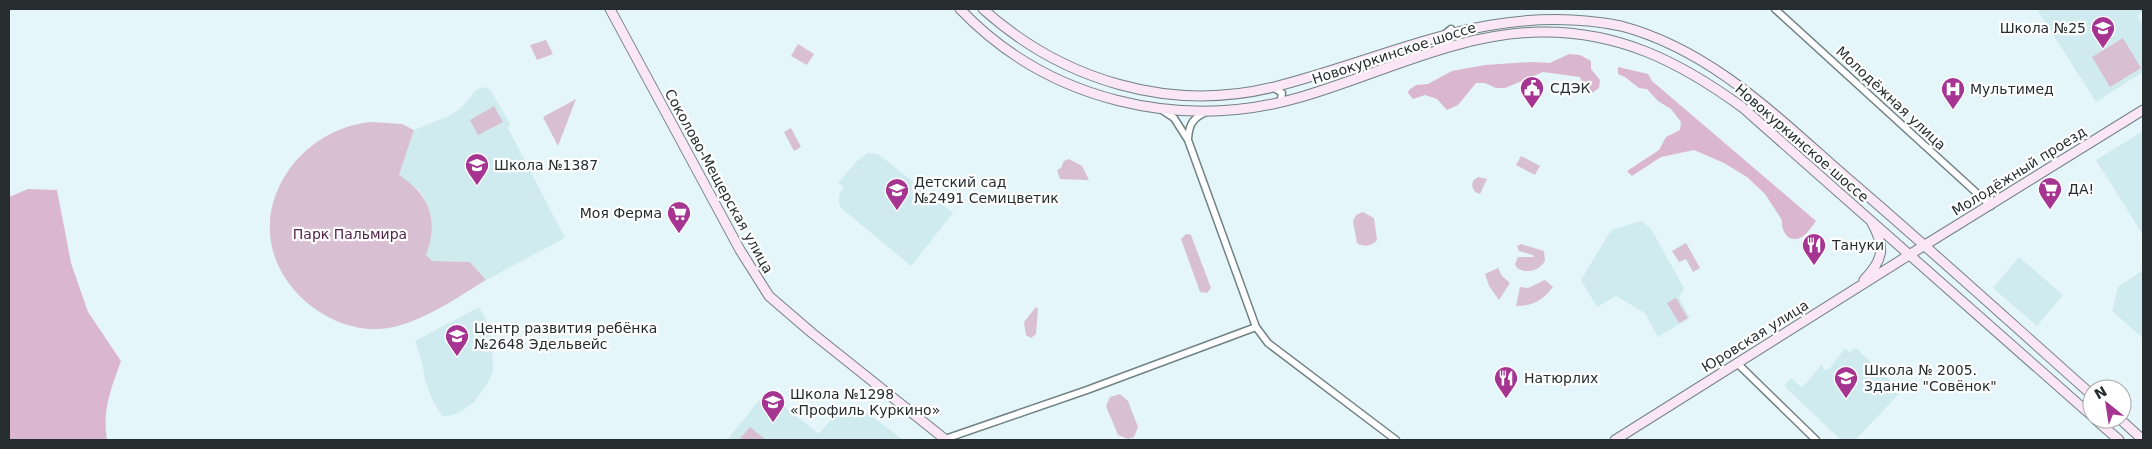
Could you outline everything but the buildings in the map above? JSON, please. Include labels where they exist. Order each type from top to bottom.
[{"type":"main road","name":"Соколово-Мещерская улица","points":[[610,9],[740,250],[769,296],[945,440]]},
{"type":"main road","name":"Новокуркинское шоссе","points":[[960,9],[996,42],[1038,70],[1102,97],[1162,110],[1230,112],[1277,104],[1456,46],[1491,37],[1558,33],[1590,35],[1638,48],[1666,59],[1701,78],[1742,107],[2082,407]]},
{"type":"main road","name":"Новокуркинское шоссе","points":[[983,9],[1004,28],[1049,57],[1110,82],[1150,92],[1190,96],[1229,95],[1273,87],[1451,29],[1492,19],[1521,16],[1567,16],[1595,19],[1652,35],[1722,72],[1752,96],[1925,245],[2082,385]]},
{"type":"main road","name":"Молодёжный проезд","points":[[1910,255],[2143,110]]},
{"type":"main road","points":[[1855,290],[1875,267],[1881,252],[1880,239],[1870,219]]},
{"type":"main road","name":"Юровская улица","points":[[1615,440],[1910,255]]},
{"type":"main road","points":[[2106,429],[2119,440]]},
{"type":"main road","points":[[2131,429],[2143,440]]},
{"type":"street","name":"Молодёжная улица","points":[[1775,9],[1933,156],[1991,206]]},
{"type":"street","points":[[1451,29],[1444,34],[1444,40],[1448,45],[1456,46]]},
{"type":"street","points":[[1273,87],[1282,93],[1281,99],[1277,104]]},
{"type":"street","points":[[1742,107],[1746,109],[1753,107],[1754,100],[1752,96]]},
{"type":"street","points":[[1162,110],[1174,118],[1188,140],[1256,327],[1268,343],[1396,440]]},
{"type":"street","points":[[1188,140],[1189,126],[1206,112]]},
{"type":"street","points":[[945,440],[1256,327]]},
{"type":"street","points":[[1737,363],[1816,440]]},
{"type":"shaded area","name":"Школа №25","points":[[2037,9],[2143,9],[2137,16],[2143,26],[2143,72],[2096,102]]},
{"type":"shaded area","points":[[1569,54],[1580,55],[1591,61],[1591,69],[1600,80],[1599,88],[1592,93],[1583,85],[1580,77],[1543,72],[1505,88],[1496,88],[1485,83],[1476,83],[1458,105],[1447,110],[1437,99],[1425,95],[1413,99],[1408,93],[1416,85],[1428,84],[1452,71],[1485,65],[1531,62],[1550,63]]},
{"type":"shaded area","points":[[1618,67],[1648,74],[1652,81],[1816,221],[1808,231],[1797,239],[1787,236],[1783,229],[1782,220],[1765,194],[1747,177],[1724,163],[1694,150],[1661,157],[1632,176],[1627,171],[1659,150],[1666,137],[1680,130],[1681,122],[1671,109],[1658,101],[1647,89],[1639,88],[1618,74]]},
{"type":"shaded area","name":"Школа №1387","points":[[482,87],[490,89],[510,124],[508,128],[565,238],[486,280],[470,262],[432,261],[428,259],[425,255],[431,233],[429,209],[418,189],[399,175],[414,130],[449,116],[461,108],[475,91]]},
{"type":"shaded area","points":[[2143,131],[2143,235],[2096,160]]},
{"type":"shaded area","name":"Детский сад №2491 Семицветик","points":[[868,153],[878,154],[953,213],[911,266],[841,208],[839,203],[839,196],[844,187],[838,183],[858,160]]},
{"type":"shaded area","points":[[28,189],[57,190],[71,263],[88,312],[121,361],[107,409],[107,440],[9,440],[9,197]]},
{"type":"shaded area","points":[[1641,221],[1651,229],[1684,288],[1679,298],[1690,318],[1658,337],[1645,313],[1616,296],[1597,307],[1581,280],[1611,230]]},
{"type":"shaded area","points":[[2019,257],[2063,295],[2037,326],[1993,288]]},
{"type":"shaded area","points":[[2143,270],[2143,338],[2112,311],[2118,287]]},
{"type":"shaded area","name":"Центр развития ребёнка №2648 Эдельвейс","points":[[479,307],[485,318],[492,340],[493,372],[486,386],[474,402],[460,412],[442,416],[432,399],[425,381],[422,362],[415,341]]},
{"type":"shaded area","name":"Школа № 2005. Здание \"Совёнок\"","points":[[1845,348],[1849,352],[1856,348],[1893,383],[1890,386],[1899,394],[1855,440],[1841,440],[1784,386],[1791,378],[1801,387],[1805,385],[1821,365],[1825,370],[1830,368]]},
{"type":"shaded area","name":"Школа №1298 «Профиль Куркино»","points":[[766,392],[819,434],[843,405],[865,411],[903,440],[727,440]]},
{"type":"green space","points":[[2123,38],[2141,68],[2110,87],[2092,57]]},
{"type":"green space","points":[[546,40],[553,54],[537,60],[530,45]]},
{"type":"green space","points":[[798,44],[814,54],[807,65],[791,56]]},
{"type":"green space","points":[[576,99],[558,146],[543,117]]},
{"type":"green space","points":[[494,106],[503,122],[478,135],[470,120]]},
{"type":"green space","name":"Парк Пальмира","points":[[372,122],[402,124],[414,130],[399,175],[418,191],[429,209],[432,231],[426,255],[432,261],[470,262],[486,280],[449,303],[421,317],[408,323],[380,329],[359,328],[339,322],[320,312],[302,299],[288,283],[278,264],[271,244],[270,222],[273,203],[280,185],[290,168],[303,154],[318,141],[335,132],[353,125]]},
{"type":"green space","points":[[791,128],[801,147],[794,151],[784,132]]},
{"type":"green space","points":[[1521,156],[1540,166],[1535,175],[1516,165]]},
{"type":"green space","points":[[1069,159],[1082,166],[1089,180],[1060,179],[1057,170],[1061,168],[1064,161]]},
{"type":"green space","points":[[1478,177],[1487,179],[1480,194],[1475,192],[1472,186],[1473,181]]},
{"type":"green space","points":[[1363,212],[1374,218],[1377,240],[1367,246],[1357,243],[1353,221],[1356,215]]},
{"type":"green space","points":[[1186,234],[1191,235],[1211,288],[1207,293],[1200,292],[1181,239]]},
{"type":"green space","points":[[1686,243],[1700,268],[1693,272],[1686,259],[1679,262],[1672,251]]},
{"type":"green space","points":[[1521,244],[1544,251],[1545,261],[1540,267],[1529,271],[1517,268],[1515,264],[1518,257],[1534,257],[1519,251],[1517,246]]},
{"type":"green space","points":[[1498,268],[1502,276],[1510,283],[1499,300],[1489,286],[1485,274]]},
{"type":"green space","points":[[1545,280],[1553,287],[1545,295],[1533,303],[1516,306],[1520,287],[1528,288]]},
{"type":"green space","points":[[1676,298],[1688,318],[1679,323],[1667,303]]},
{"type":"green space","points":[[1036,307],[1038,309],[1036,334],[1031,338],[1026,335],[1024,322]]},
{"type":"green space","points":[[1120,394],[1128,401],[1138,427],[1134,437],[1128,439],[1118,435],[1106,406],[1110,397]]},
{"type":"green space","points":[[750,427],[766,440],[739,440]]},
{"type":"place","name":"Школа №25","points":[[2103,49]]},
{"type":"place","name":"СДЭК","points":[[1532,109]]},
{"type":"place","name":"Мультимед","points":[[1953,110]]},
{"type":"place","name":"Школа №1387","points":[[477,186]]},
{"type":"place","name":"ДА!","points":[[2050,210]]},
{"type":"place","name":"Детский сад №2491 Семицветик","points":[[897,211]]},
{"type":"place","name":"Моя Ферма","points":[[679,234]]},
{"type":"place","name":"Тануки","points":[[1814,266]]},
{"type":"place","name":"Центр развития ребёнка №2648 Эдельвейс","points":[[457,357]]},
{"type":"place","name":"Натюрлих","points":[[1506,399]]},
{"type":"place","name":"Школа № 2005. Здание \"Совёнок\"","points":[[1846,399]]},
{"type":"place","name":"Школа №1298 «Профиль Куркино»","points":[[773,423]]}]
